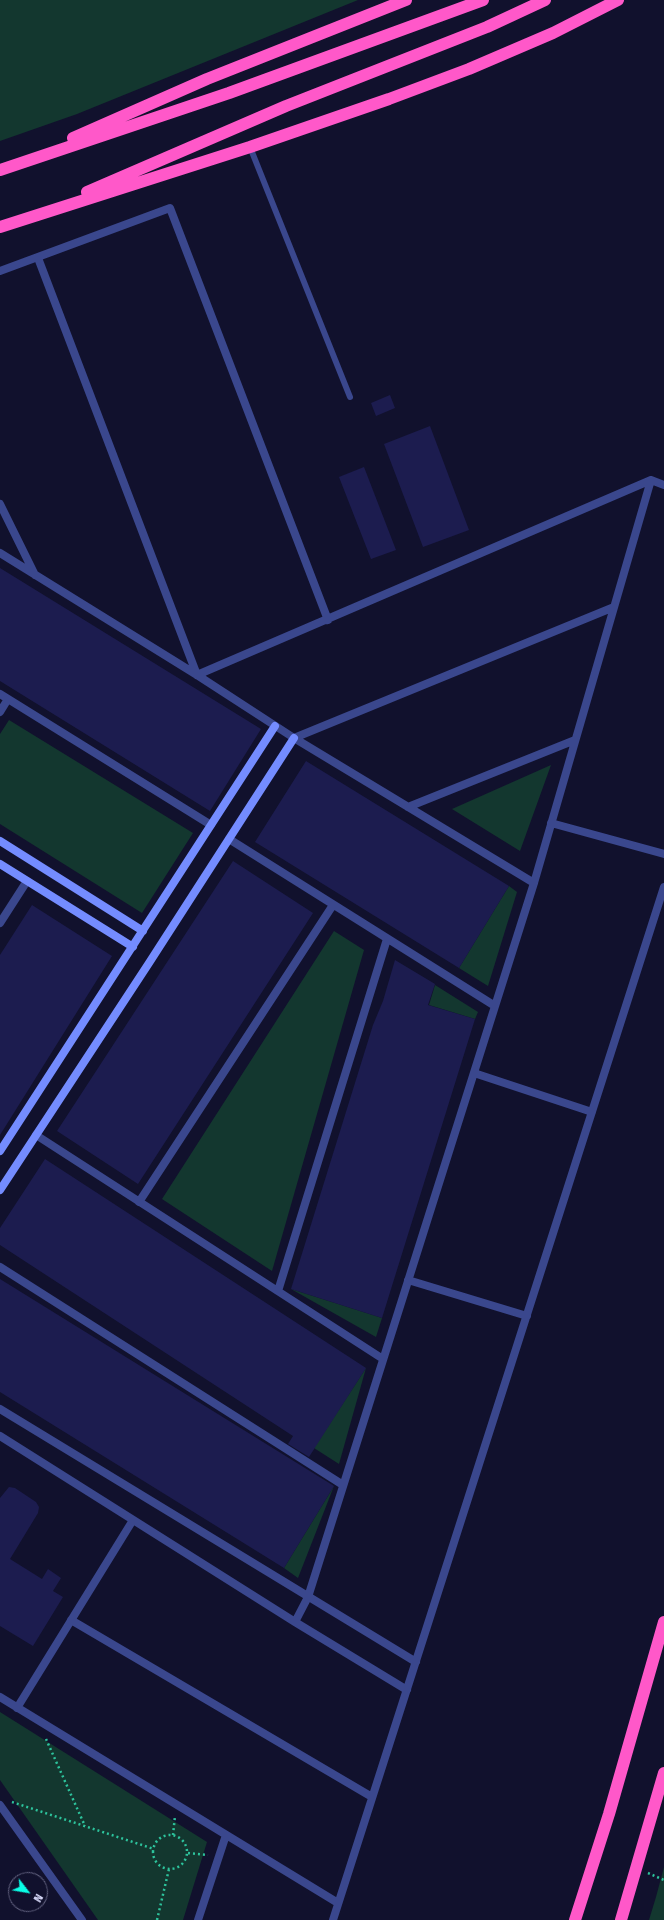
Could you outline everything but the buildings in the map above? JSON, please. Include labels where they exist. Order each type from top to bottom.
[{"type":"highway","points":[[3,169],[207,79],[406,0]]},
{"type":"highway","points":[[3,169],[268,79],[484,0]]},
{"type":"highway","points":[[30,217],[286,106],[487,27],[545,0]]},
{"type":"highway","points":[[0,227],[250,148],[469,69],[553,33],[618,0]]},
{"type":"highway","points":[[575,1920],[611,1806],[664,1622]]},
{"type":"highway","points":[[621,1920],[664,1773]]},
{"type":"street","points":[[0,271],[170,208],[328,620]]},
{"type":"street","points":[[38,258],[197,675]]},
{"type":"street","points":[[197,675],[651,480],[664,485]]},
{"type":"street","points":[[295,1622],[308,1597],[534,883],[651,480]]},
{"type":"street","points":[[0,504],[36,575]]},
{"type":"street","points":[[0,553],[197,675],[294,738],[534,883]]},
{"type":"street","points":[[0,1190],[294,738],[614,607]]},
{"type":"street","points":[[0,694],[211,825]]},
{"type":"street","points":[[0,712],[8,699]]},
{"type":"street","points":[[1,1147],[133,947],[275,726]]},
{"type":"street","points":[[408,807],[575,740]]},
{"type":"street","points":[[551,823],[664,854]]},
{"type":"street","points":[[229,839],[495,1006]]},
{"type":"street","points":[[0,841],[143,931]]},
{"type":"street","points":[[0,864],[133,947]]},
{"type":"street","points":[[0,923],[27,881]]},
{"type":"street","points":[[333,1920],[664,887]]},
{"type":"street","points":[[139,1202],[333,905]]},
{"type":"street","points":[[278,1290],[388,939]]},
{"type":"street","points":[[474,1073],[592,1112]]},
{"type":"street","points":[[36,1135],[383,1358]]},
{"type":"street","points":[[0,1267],[343,1485]]},
{"type":"street","points":[[408,1280],[527,1316]]},
{"type":"street","points":[[0,1409],[416,1662]]},
{"type":"street","points":[[0,1436],[295,1622],[407,1690]]},
{"type":"street","points":[[17,1708],[133,1520]]},
{"type":"street","points":[[71,1620],[372,1797]]},
{"type":"street","points":[[0,1697],[338,1903]]},
{"type":"street","points":[[4,1803],[82,1920]]},
{"type":"street","points":[[198,1920],[226,1835]]},
{"type":"lane","points":[[250,148],[350,397]]},
{"type":"path","points":[[38,1721],[85,1826]]},
{"type":"path","points":[[4,1803],[85,1826],[154,1849]]},
{"type":"path","points":[[173,1835],[176,1805]]},
{"type":"path","points":[[173,1835],[181,1838],[185,1842],[188,1853],[184,1863],[174,1869],[169,1869],[163,1868],[155,1860],[154,1849],[160,1839],[173,1835]]},
{"type":"path","points":[[188,1853],[219,1856]]},
{"type":"path","points":[[157,1920],[169,1869]]},
{"type":"green space","points":[[0,0],[358,0],[77,114],[0,141]]},
{"type":"green space","points":[[9,720],[193,833],[142,913],[0,824],[0,734]]},
{"type":"green space","points":[[551,765],[520,851],[452,809]]},
{"type":"green space","points":[[509,886],[517,892],[488,986],[459,968]]},
{"type":"green space","points":[[334,931],[364,950],[272,1271],[162,1199]]},
{"type":"green space","points":[[435,985],[478,1012],[475,1019],[429,1005]]},
{"type":"green space","points":[[291,1289],[382,1318],[376,1337]]},
{"type":"green space","points":[[366,1368],[339,1464],[314,1448]]},
{"type":"green space","points":[[334,1486],[298,1578],[284,1568]]},
{"type":"green space","points":[[0,1712],[207,1842],[183,1920],[98,1920],[0,1780]]},
{"type":"green space","points":[[664,1867],[664,1920],[649,1920],[656,1897]]}]
